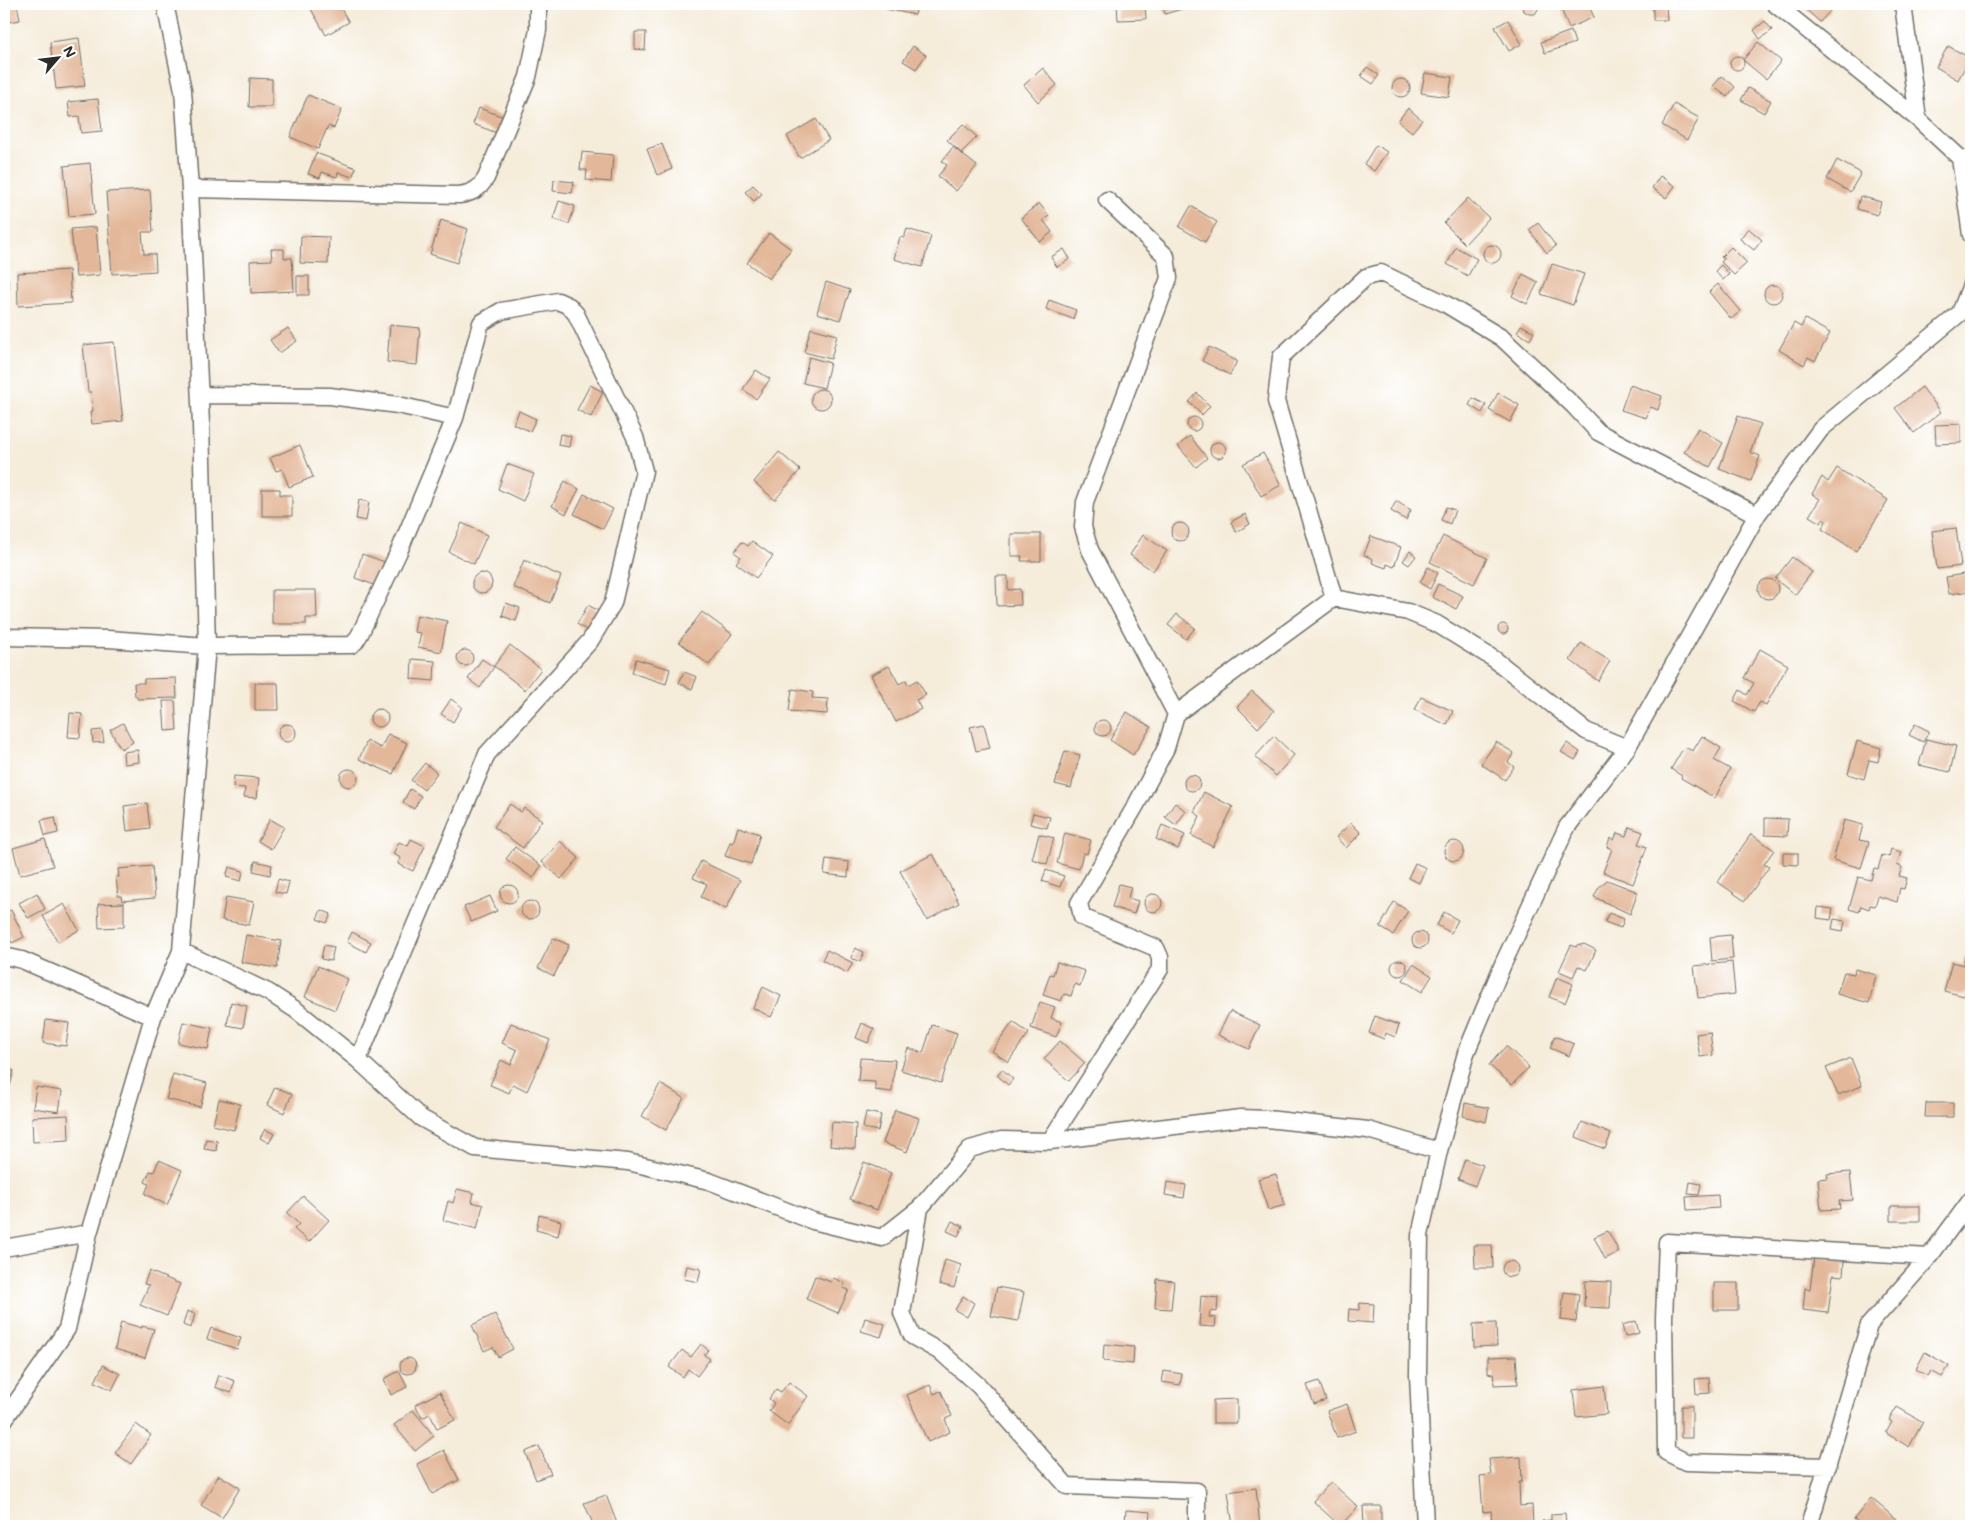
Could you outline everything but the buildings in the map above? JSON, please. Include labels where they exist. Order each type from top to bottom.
[{"type":"street","points":[[4,1420],[67,1329],[89,1233],[153,1017],[181,951],[206,646],[200,395],[190,189],[183,90],[165,4]]},
{"type":"street","points":[[190,189],[470,194],[479,188],[486,178],[528,78],[538,30],[538,4]]},
{"type":"street","points":[[1775,4],[1966,159],[1971,235]]},
{"type":"street","points":[[1903,4],[1918,119]]},
{"type":"street","points":[[1107,200],[1166,256],[1169,278],[1085,502],[1083,527],[1090,550],[1176,714]]},
{"type":"street","points":[[1334,598],[1276,402],[1280,356],[1366,277],[1381,273],[1444,304],[1502,338],[1574,406],[1598,432],[1757,515]]},
{"type":"street","points":[[1425,1526],[1418,1375],[1420,1235],[1438,1151],[1466,1053],[1503,964],[1567,826],[1627,748],[1757,515],[1821,429],[1960,313],[1971,285]]},
{"type":"street","points":[[4,637],[108,639],[206,646],[344,646],[356,642],[400,549],[454,418],[481,323],[501,311],[558,301],[569,306],[576,314],[635,437],[644,471],[613,603],[590,642],[487,754],[358,1060]]},
{"type":"street","points":[[200,395],[330,396],[398,404],[454,418]]},
{"type":"street","points":[[1050,1141],[1160,969],[1160,957],[1156,948],[1082,917],[1079,903],[1162,756],[1176,714],[1334,598],[1408,612],[1437,624],[1494,659],[1586,732],[1627,748]]},
{"type":"street","points":[[181,951],[268,992],[296,1010],[358,1060],[421,1118],[475,1148],[628,1162],[709,1181],[813,1221],[882,1238],[920,1208],[970,1149],[1001,1140],[1050,1141],[1241,1118],[1368,1130],[1438,1151]]},
{"type":"street","points":[[4,956],[22,960],[153,1017]]},
{"type":"street","points":[[1809,1526],[1869,1325],[1929,1257],[1971,1200]]},
{"type":"street","points":[[920,1208],[902,1313],[912,1336],[942,1353],[979,1386],[1067,1486],[1197,1491],[1197,1526]]},
{"type":"street","points":[[4,1248],[89,1233]]},
{"type":"street","points":[[1828,1466],[1686,1462],[1666,1452],[1664,1319],[1667,1242],[1929,1257]]}]
